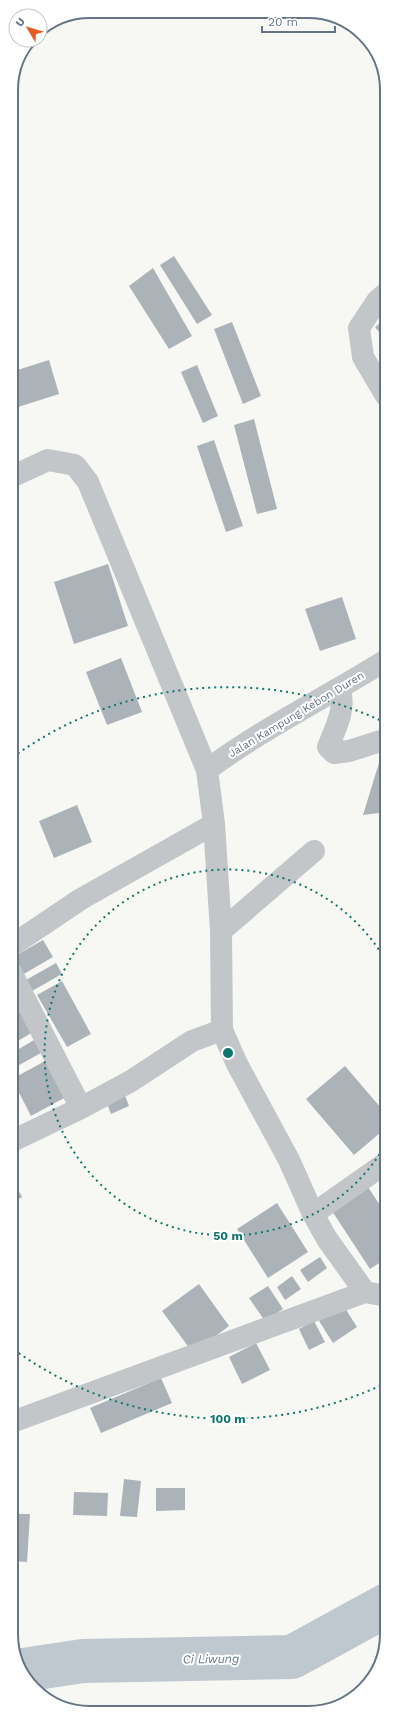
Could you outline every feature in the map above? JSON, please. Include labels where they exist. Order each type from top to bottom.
[{"type":"street","points":[[380,298],[359,328],[363,357],[380,386]]},
{"type":"street","points":[[18,474],[48,460],[75,465],[88,482],[207,770],[214,824],[221,930],[222,1030],[237,1064],[289,1160],[313,1214],[327,1239],[365,1292]]},
{"type":"street","name":"Jalan Kampung Kebon Duren","points":[[207,770],[236,749],[380,664]]},
{"type":"street","points":[[339,689],[342,698],[340,716],[328,747],[334,753],[349,751],[380,741]]},
{"type":"street","points":[[18,942],[81,899],[214,824]]},
{"type":"street","points":[[221,930],[314,851]]},
{"type":"street","points":[[18,984],[81,1108]]},
{"type":"street","points":[[18,1138],[81,1108],[131,1081],[192,1041],[222,1030]]},
{"type":"street","points":[[313,1214],[380,1167]]},
{"type":"street","points":[[18,1420],[365,1292],[380,1295]]},
{"type":"building","points":[[174,256],[212,315],[197,324],[160,265]]},
{"type":"building","points":[[153,268],[192,336],[169,349],[129,286]]},
{"type":"building","points":[[232,322],[261,396],[243,404],[214,329]]},
{"type":"building","points":[[380,323],[380,333],[375,327]]},
{"type":"building","points":[[49,360],[59,394],[18,407],[18,370]]},
{"type":"building","points":[[380,364],[380,375],[375,369]]},
{"type":"building","points":[[197,365],[218,416],[203,423],[181,372]]},
{"type":"building","points":[[254,419],[277,509],[257,514],[234,425]]},
{"type":"building","points":[[214,440],[243,526],[226,532],[197,446]]},
{"type":"building","points":[[108,564],[128,626],[74,644],[54,582]]},
{"type":"building","points":[[342,597],[356,639],[320,651],[305,609]]},
{"type":"building","points":[[121,658],[142,712],[107,725],[86,672]]},
{"type":"building","points":[[380,760],[380,813],[363,815]]},
{"type":"building","points":[[77,805],[92,842],[54,858],[39,821]]},
{"type":"building","points":[[43,940],[53,957],[22,975],[18,968],[18,955]]},
{"type":"building","points":[[56,963],[62,974],[32,991],[26,980]]},
{"type":"building","points":[[62,981],[91,1034],[67,1047],[37,995]]},
{"type":"building","points":[[23,1005],[38,1029],[18,1041],[18,1008]]},
{"type":"building","points":[[41,1036],[48,1049],[18,1066],[18,1049]]},
{"type":"building","points":[[47,1060],[66,1097],[31,1116],[18,1091],[18,1076]]},
{"type":"building","points":[[345,1066],[380,1107],[380,1133],[354,1155],[306,1099]]},
{"type":"building","points":[[124,1093],[129,1106],[111,1114],[106,1101]]},
{"type":"building","points":[[368,1187],[380,1205],[380,1263],[370,1269],[332,1211]]},
{"type":"building","points":[[18,1190],[22,1197],[18,1199]]},
{"type":"building","points":[[277,1203],[308,1252],[268,1278],[237,1229]]},
{"type":"building","points":[[320,1257],[327,1268],[308,1282],[300,1270]]},
{"type":"building","points":[[292,1276],[301,1289],[285,1300],[277,1287]]},
{"type":"building","points":[[199,1284],[229,1326],[193,1353],[162,1311]]},
{"type":"building","points":[[268,1286],[283,1309],[265,1321],[249,1298]]},
{"type":"building","points":[[343,1305],[357,1327],[333,1343],[319,1321]]},
{"type":"building","points":[[314,1321],[325,1342],[309,1350],[299,1329]]},
{"type":"building","points":[[256,1343],[270,1370],[242,1384],[229,1357]]},
{"type":"building","points":[[161,1378],[172,1403],[101,1433],[90,1408]]},
{"type":"building","points":[[124,1479],[141,1481],[137,1517],[120,1516]]},
{"type":"building","points":[[156,1488],[185,1488],[185,1510],[156,1511]]},
{"type":"building","points":[[74,1492],[108,1493],[107,1516],[73,1515]]},
{"type":"building","points":[[18,1514],[30,1514],[27,1562],[18,1561]]},
{"type":"waterway","name":"Ci Liwung","points":[[28,1669],[83,1661],[292,1657],[380,1609]]}]
